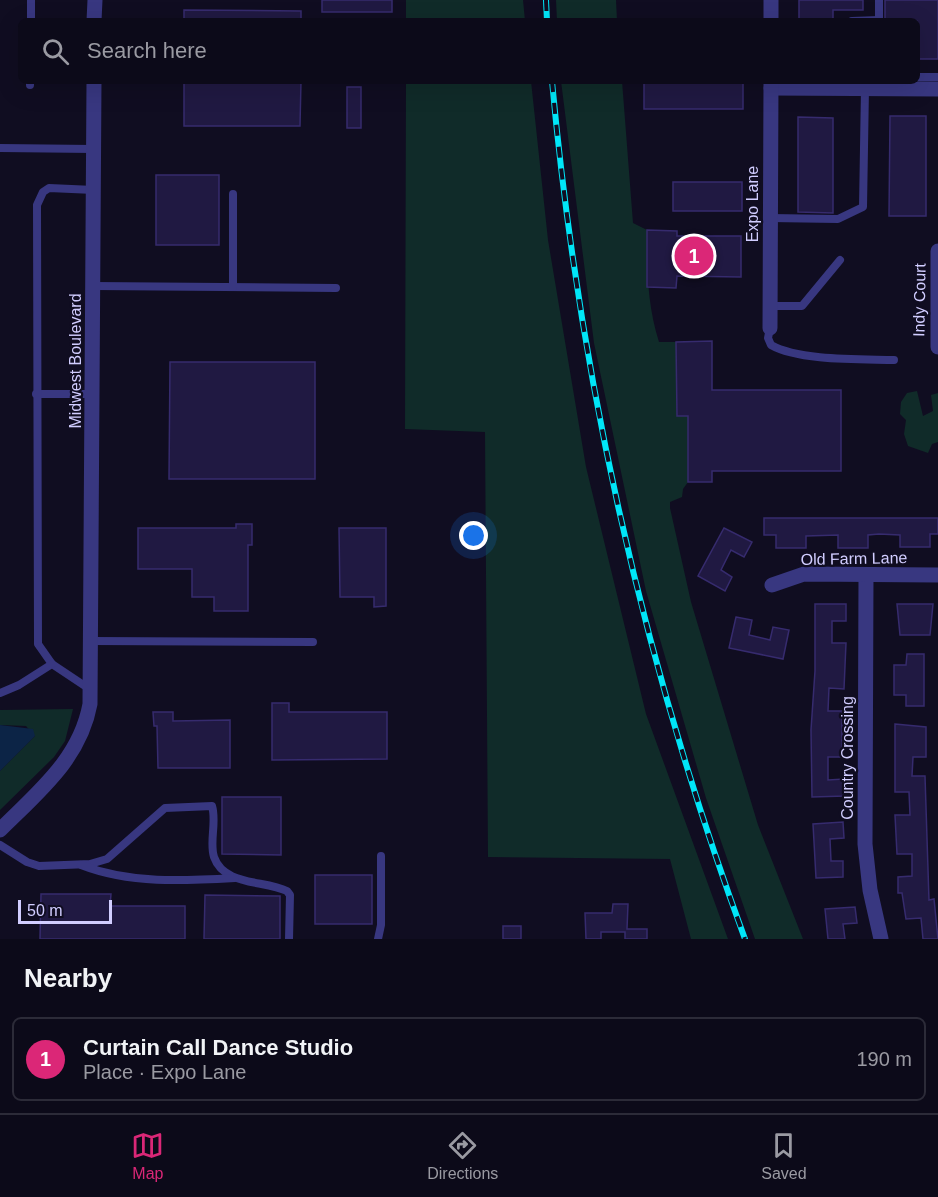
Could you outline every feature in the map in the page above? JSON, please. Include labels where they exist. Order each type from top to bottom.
[{"type":"street","points":[[94,0],[94,18]]},
{"type":"street","points":[[771,0],[771,18]]},
{"type":"street","name":"Midwest Boulevard","points":[[0,830],[69,758],[85,727],[91,691],[94,84]]},
{"type":"street","points":[[771,85],[865,85],[938,89]]},
{"type":"street","name":"Expo Lane","points":[[770,328],[771,85]]},
{"type":"street","name":"Indy Court","points":[[938,252],[938,347]]},
{"type":"street","name":"Old Farm Lane","points":[[772,585],[804,574],[938,575]]},
{"type":"street","name":"Country Crossing","points":[[866,575],[865,844],[870,890],[881,939]]},
{"type":"lane","points":[[31,0],[31,18]]},
{"type":"lane","points":[[879,0],[879,18]]},
{"type":"lane","points":[[920,76],[938,77]]},
{"type":"lane","points":[[770,218],[838,219],[863,207],[865,85]]},
{"type":"lane","points":[[0,148],[94,149]]},
{"type":"lane","points":[[91,691],[52,664],[38,644],[37,204],[43,192],[49,188],[94,190]]},
{"type":"lane","points":[[233,287],[234,194]]},
{"type":"lane","points":[[770,306],[802,306],[840,260]]},
{"type":"lane","points":[[93,286],[336,288]]},
{"type":"lane","points":[[770,328],[771,345],[782,351],[840,358],[894,360]]},
{"type":"lane","points":[[36,394],[93,394]]},
{"type":"lane","points":[[92,641],[313,642]]},
{"type":"lane","points":[[0,693],[19,685],[52,664]]},
{"type":"lane","points":[[0,845],[27,862],[39,866],[77,864],[107,859],[165,808],[206,805],[213,808],[214,857],[227,874],[280,888],[290,895],[289,939]]},
{"type":"lane","points":[[378,939],[381,925],[381,856]]},
{"type":"lane","points":[[77,864],[100,873],[131,879],[236,878]]},
{"type":"green space","points":[[406,0],[523,0],[525,18],[406,18]]},
{"type":"green space","points":[[556,0],[616,0],[617,18],[557,18]]},
{"type":"green space","points":[[406,84],[531,84],[548,240],[586,467],[646,714],[728,939],[691,939],[670,859],[488,857],[485,432],[405,429]]},
{"type":"green space","points":[[561,84],[622,84],[633,223],[647,230],[648,286],[655,328],[659,342],[676,342],[677,416],[688,416],[688,482],[683,489],[682,497],[670,502],[670,508],[691,602],[758,825],[803,939],[755,939],[706,798],[646,591],[594,343]]},
{"type":"green space","points":[[917,391],[923,416],[933,411],[931,395],[938,393],[938,442],[932,444],[928,453],[908,446],[904,434],[906,420],[900,414],[901,402],[907,393]]},
{"type":"green space","points":[[73,709],[65,741],[54,757],[0,810],[0,771],[35,736],[26,726],[0,725],[0,710]]},
{"type":"water","points":[[0,725],[33,729],[35,736],[0,771]]},
{"type":"building","points":[[322,0],[392,0],[392,12],[322,12]]},
{"type":"building","points":[[799,0],[863,0],[863,10],[833,10],[833,18],[799,18]]},
{"type":"building","points":[[885,0],[938,0],[938,59],[920,59],[920,18],[885,18]]},
{"type":"building","points":[[184,10],[301,11],[301,18],[184,18]]},
{"type":"building","points":[[184,84],[301,84],[300,126],[184,126]]},
{"type":"building","points":[[644,84],[743,84],[743,109],[644,109]]},
{"type":"building","points":[[347,87],[361,87],[361,128],[347,128]]},
{"type":"building","points":[[890,116],[926,116],[926,216],[889,216]]},
{"type":"building","points":[[798,117],[833,118],[833,213],[798,212]]},
{"type":"building","points":[[156,175],[219,175],[219,245],[156,245]]},
{"type":"building","points":[[673,182],[742,182],[742,211],[673,211]]},
{"type":"building","points":[[647,230],[677,231],[677,236],[741,236],[741,277],[677,276],[676,288],[647,287]]},
{"type":"building","points":[[712,341],[712,390],[841,390],[841,471],[712,471],[712,482],[688,482],[688,416],[677,416],[676,342]]},
{"type":"building","points":[[170,362],[315,362],[315,479],[169,479]]},
{"type":"building","points":[[764,518],[938,518],[938,534],[930,534],[930,547],[900,547],[900,535],[879,534],[868,535],[868,548],[838,548],[838,535],[806,536],[806,548],[776,548],[776,535],[764,535]]},
{"type":"building","points":[[236,524],[252,524],[252,545],[248,545],[248,611],[214,611],[214,597],[192,597],[192,569],[138,569],[138,528],[236,528]]},
{"type":"building","points":[[339,528],[386,528],[386,606],[374,607],[374,597],[340,597]]},
{"type":"building","points":[[724,528],[752,542],[744,557],[731,550],[721,570],[732,577],[725,591],[698,576]]},
{"type":"building","points":[[815,604],[846,604],[846,621],[832,621],[832,643],[846,643],[844,689],[829,688],[828,711],[842,711],[842,757],[828,757],[828,780],[844,779],[845,796],[812,797],[811,730],[815,671]]},
{"type":"building","points":[[897,604],[933,604],[930,635],[900,635]]},
{"type":"building","points":[[736,617],[752,620],[749,635],[770,640],[773,627],[789,630],[783,659],[729,648]]},
{"type":"building","points":[[907,654],[924,654],[924,706],[906,706],[906,695],[894,695],[894,665],[906,665]]},
{"type":"building","points":[[272,703],[289,703],[289,712],[387,712],[387,759],[272,760]]},
{"type":"building","points":[[153,712],[173,712],[173,721],[230,720],[230,768],[158,768],[157,726],[154,726]]},
{"type":"building","points":[[895,724],[926,727],[926,757],[913,757],[912,776],[925,776],[929,900],[934,899],[938,939],[923,939],[921,918],[906,919],[902,893],[898,893],[898,877],[912,876],[912,854],[897,854],[895,815],[910,815],[909,792],[895,792]]},
{"type":"building","points":[[222,797],[281,797],[281,855],[222,854]]},
{"type":"building","points":[[843,822],[844,838],[830,839],[831,861],[843,861],[843,877],[816,878],[813,824]]},
{"type":"building","points":[[315,875],[372,875],[372,924],[315,924]]},
{"type":"building","points":[[41,894],[111,894],[110,906],[185,906],[185,939],[40,939]]},
{"type":"building","points":[[205,895],[280,896],[280,939],[204,939]]},
{"type":"building","points":[[613,904],[628,904],[627,929],[647,929],[647,939],[625,939],[625,932],[601,932],[601,939],[586,939],[585,913],[612,913]]},
{"type":"building","points":[[855,907],[857,923],[843,924],[845,939],[828,939],[825,909]]},
{"type":"building","points":[[503,926],[521,926],[521,939],[503,939]]},
{"type":"railway","points":[[546,0],[547,18]]},
{"type":"railway","points":[[552,84],[579,300],[620,516],[646,623],[676,729],[745,939]]},
{"type":"place","name":"Curtain Call Dance Studio","points":[[694,256]]}]
